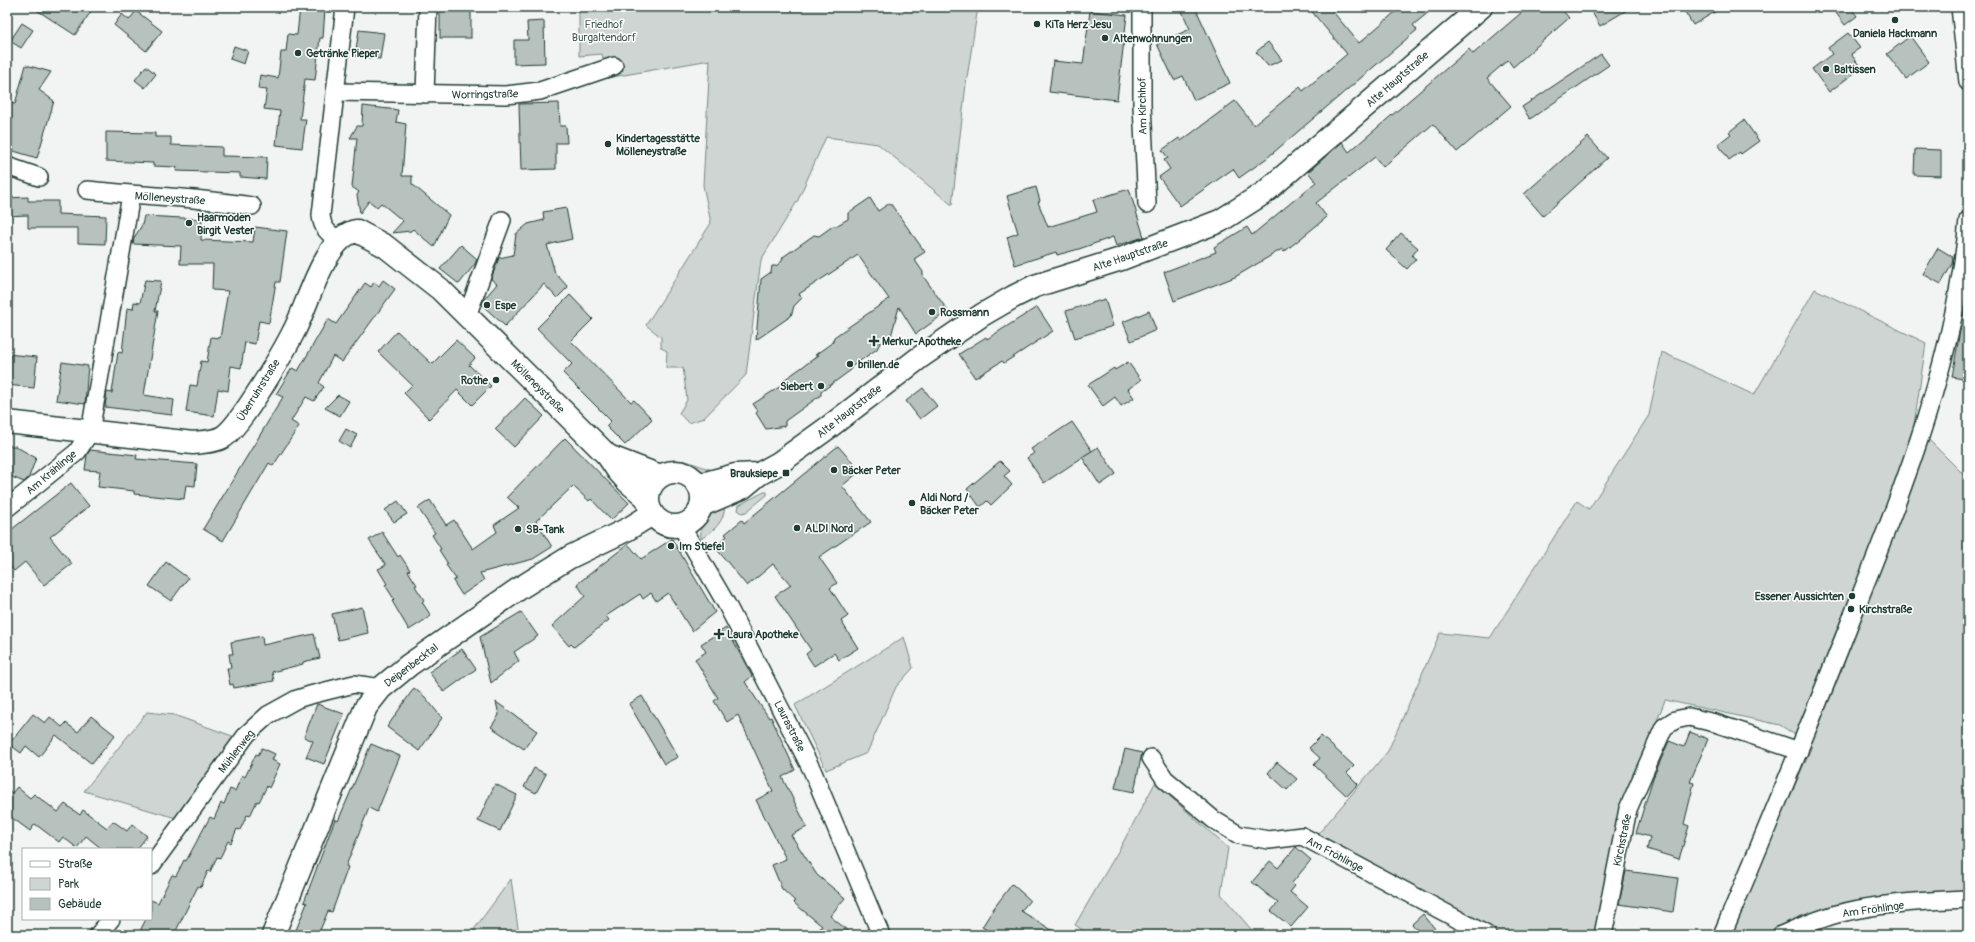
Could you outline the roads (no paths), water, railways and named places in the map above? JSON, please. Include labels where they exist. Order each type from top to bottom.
[{"type":"main road","name":"Alte Hauptstraße","points":[[700,495],[742,488],[759,474],[779,463],[829,428],[920,358],[982,315],[1013,297],[1035,286],[1122,259],[1220,221],[1264,193],[1481,7]]},
{"type":"main road","name":"Mölleneystraße","points":[[338,240],[347,234],[357,231],[377,240],[420,272],[468,316],[608,456],[618,471],[650,506]]},
{"type":"main road","name":"Überruhrstraße","points":[[7,422],[193,443],[210,442],[224,437],[236,425],[251,404],[290,337],[315,282],[338,240]]},
{"type":"main road","name":"Mölleneystraße","points":[[608,456],[660,476]]},
{"type":"main road","points":[[670,472],[681,472],[691,477],[700,495],[698,514],[690,522],[681,526],[670,526],[660,522],[650,506],[651,486],[660,476],[670,472]]},
{"type":"main road","name":"Deipenbecktal","points":[[273,935],[366,707],[381,688],[421,656],[520,588],[570,558],[628,529],[650,506]]},
{"type":"street","points":[[338,240],[326,230],[322,224],[321,215],[345,7]]},
{"type":"street","points":[[425,94],[428,7]]},
{"type":"street","name":"Am Kirchhof","points":[[1142,7],[1142,105],[1147,204]]},
{"type":"street","points":[[1960,7],[1968,82]]},
{"type":"street","name":"Worringstraße","points":[[335,92],[506,95],[540,91],[614,66]]},
{"type":"street","points":[[7,166],[39,177]]},
{"type":"street","name":"Mölleneystraße","points":[[87,190],[131,195],[155,194],[252,206]]},
{"type":"street","points":[[90,432],[131,195]]},
{"type":"street","points":[[468,316],[502,220]]},
{"type":"street","points":[[1722,935],[1799,751],[1864,589],[1924,428],[1953,314],[1965,258],[1968,220]]},
{"type":"street","name":"Am Krählinge","points":[[7,508],[77,452],[90,432]]},
{"type":"street","name":"Laurastraße","points":[[681,526],[727,605],[812,770],[881,935]]},
{"type":"street","name":"Mühlenweg","points":[[152,865],[247,734],[268,715],[297,699],[354,684],[381,688]]},
{"type":"street","name":"Kirchstraße","points":[[1603,935],[1628,809],[1664,727],[1675,720],[1688,717],[1715,723],[1799,751]]},
{"type":"street","name":"Am Fröhlinge","points":[[1151,758],[1165,779],[1214,820],[1239,835],[1269,840],[1302,836],[1487,935]]},
{"type":"street","name":"Am Fröhlinge","points":[[1781,935],[1823,919],[1860,909],[1939,900],[1968,899]]},
{"type":"street","points":[[98,935],[110,920]]},
{"type":"place","name":"Daniela Hackmann","points":[[1895,20]]},
{"type":"place","name":"KiTa Herz Jesu","points":[[1037,24]]},
{"type":"place","name":"Altenwohnungen","points":[[1105,38]]},
{"type":"place","name":"Getränke Pieper","points":[[298,53]]},
{"type":"place","name":"Baltissen","points":[[1826,69]]},
{"type":"place","name":"Kindertagesstätte Mölleneystraße","points":[[608,144]]},
{"type":"place","name":"Haarmoden Birgit Vester","points":[[189,223]]},
{"type":"place","name":"Espe","points":[[487,305]]},
{"type":"place","name":"Rossmann","points":[[932,312]]},
{"type":"place","name":"Merkur-Apotheke","points":[[874,341]]},
{"type":"place","name":"brillen.de","points":[[850,364]]},
{"type":"place","name":"Rothe","points":[[496,380]]},
{"type":"place","name":"Siebert","points":[[821,386]]},
{"type":"place","name":"Bäcker Peter","points":[[834,470]]},
{"type":"place","name":"Brauksiepe","points":[[786,473]]},
{"type":"place","name":"Aldi Nord / Bäcker Peter","points":[[912,503]]},
{"type":"place","name":"ALDI Nord","points":[[797,528]]},
{"type":"place","name":"SB-Tank","points":[[518,529]]},
{"type":"place","name":"Im Stiefel","points":[[671,546]]},
{"type":"place","name":"Essener Aussichten","points":[[1852,596]]},
{"type":"place","name":"Kirchstraße","points":[[1851,609]]},
{"type":"place","name":"Laura Apotheke","points":[[719,634]]},
{"type":"park label","name":"Friedhof Burgaltendorf","points":[[604,30]]}]
